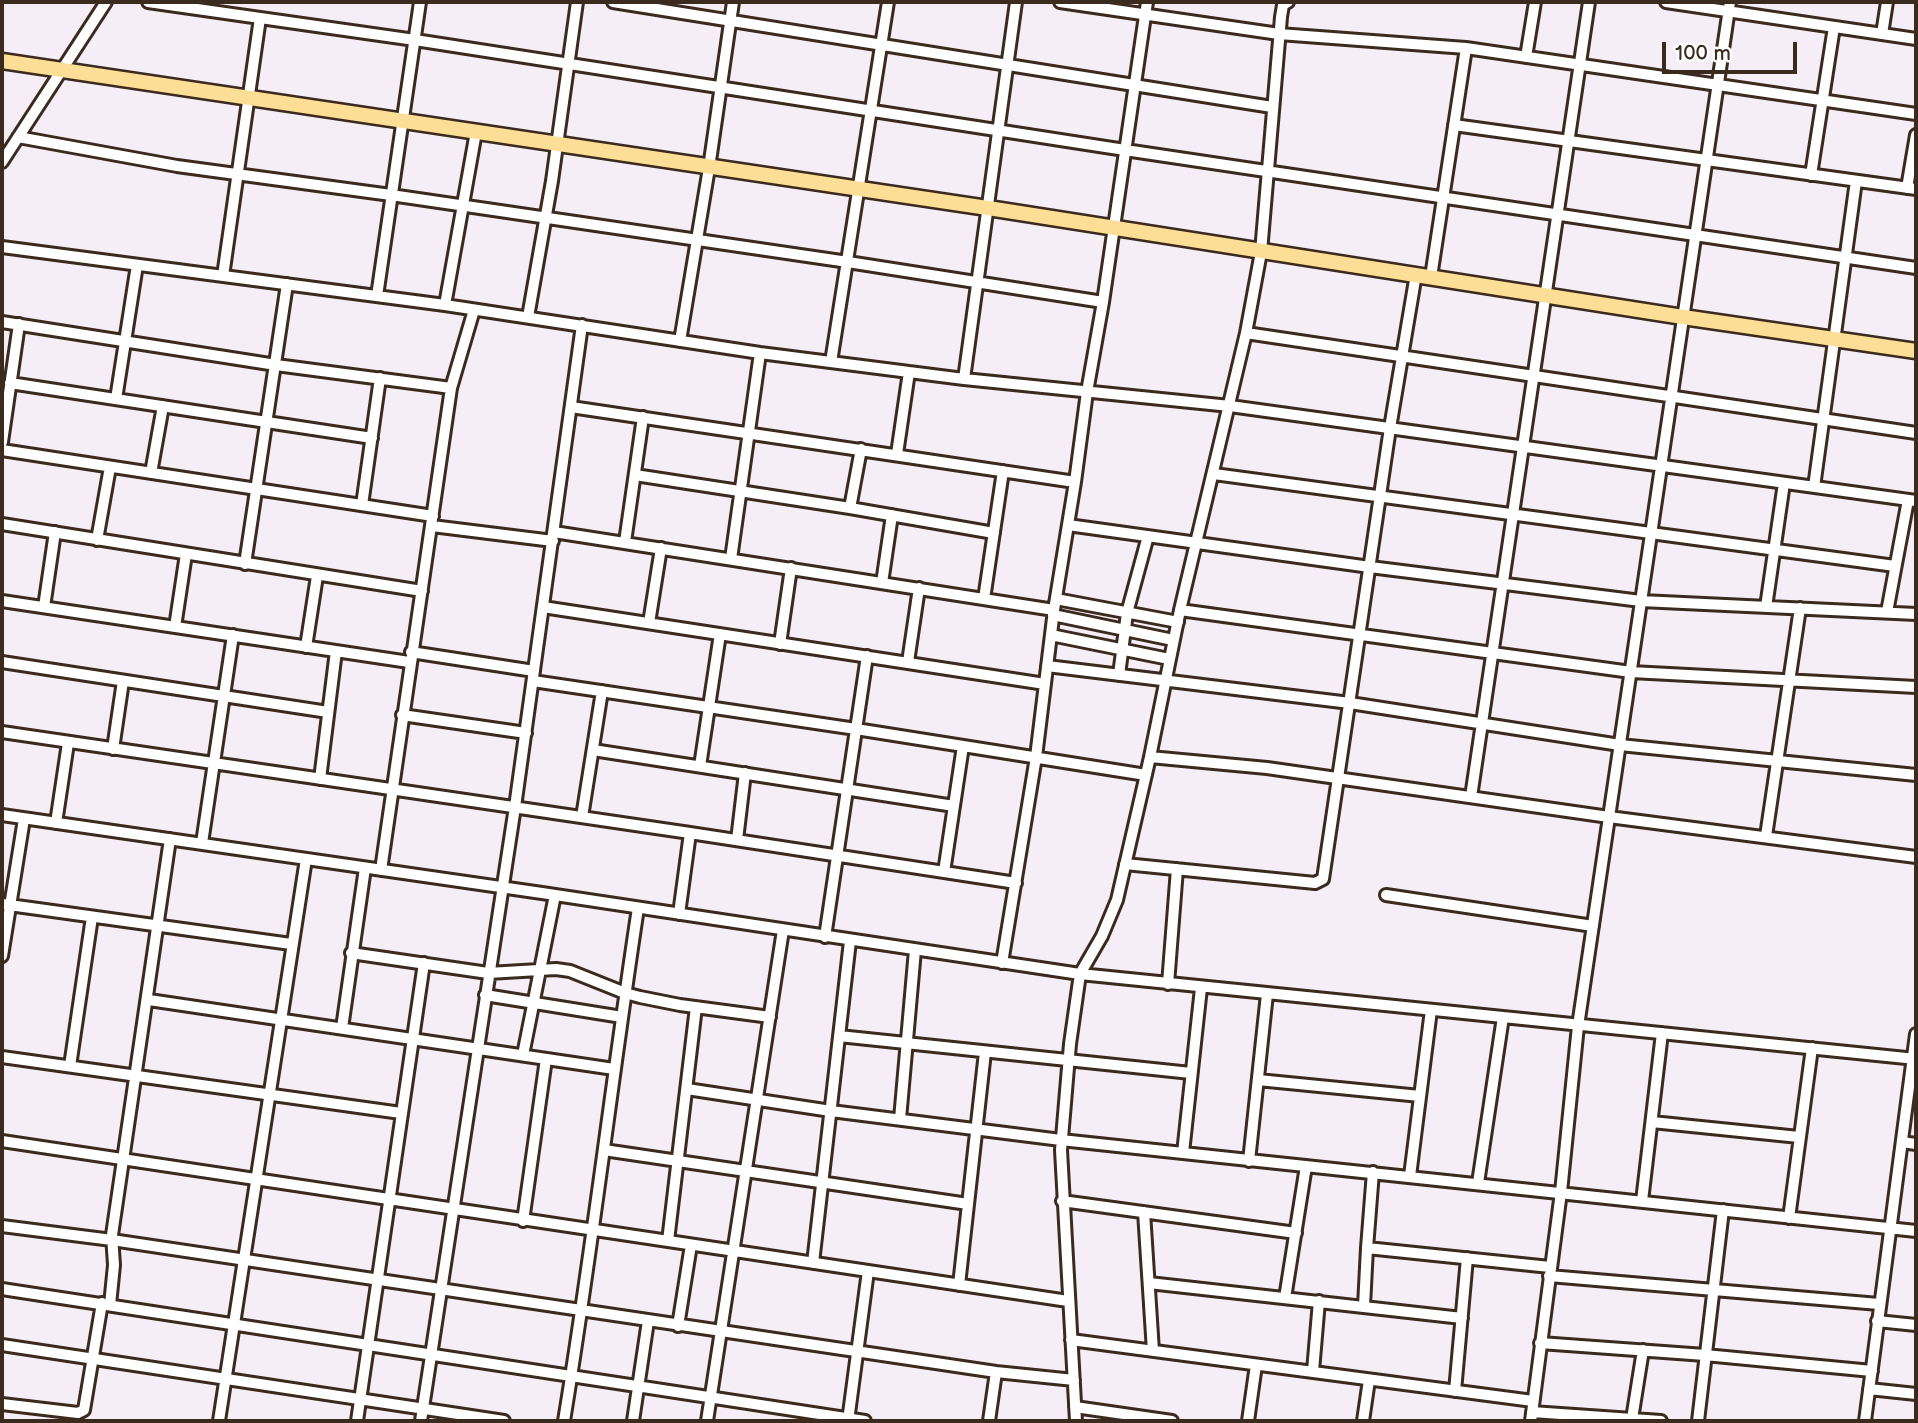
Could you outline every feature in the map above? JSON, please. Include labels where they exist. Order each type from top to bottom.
[{"type":"main road","points":[[2,61],[1916,351]]},
{"type":"street","points":[[2,162],[106,2]]},
{"type":"street","points":[[148,2],[721,86],[1125,150],[1916,268]]},
{"type":"street","points":[[377,296],[420,2]]},
{"type":"street","points":[[528,317],[557,145],[577,2]]},
{"type":"street","points":[[613,2],[1272,107]]},
{"type":"street","points":[[680,341],[733,2]]},
{"type":"street","points":[[831,362],[888,2]]},
{"type":"street","points":[[964,379],[975,283],[1016,2]]},
{"type":"street","points":[[1060,2],[1146,8],[1279,34],[1466,48],[1916,114]]},
{"type":"street","points":[[1526,57],[1535,2]]},
{"type":"street","points":[[1471,797],[1589,2]]},
{"type":"street","points":[[1666,2],[1729,6],[1833,27],[1916,39]]},
{"type":"street","points":[[1882,34],[1887,2]]},
{"type":"street","points":[[1076,1421],[1062,1201],[1061,1140],[1080,974],[1109,921],[1125,864],[1173,640],[1246,333],[1261,252],[1272,107],[1284,3]]},
{"type":"street","points":[[1532,1412],[1561,1192],[1578,1026],[1729,6]]},
{"type":"street","points":[[1002,962],[1036,757],[1054,608],[1146,8]]},
{"type":"street","points":[[223,276],[260,18]]},
{"type":"street","points":[[1811,175],[1833,27]]},
{"type":"street","points":[[1125,864],[1319,882],[1325,875],[1402,356],[1443,196],[1466,48]]},
{"type":"street","points":[[1454,125],[1912,189],[1916,135]]},
{"type":"street","points":[[445,305],[475,132]]},
{"type":"street","points":[[18,137],[113,156],[848,262],[1103,302]]},
{"type":"street","points":[[1814,486],[1856,181]]},
{"type":"street","points":[[2,247],[445,305],[760,353],[1087,393],[1230,406],[1912,500],[1895,566],[1887,612]]},
{"type":"street","points":[[116,399],[137,265]]},
{"type":"street","points":[[245,564],[288,284]]},
{"type":"street","points":[[381,870],[451,388],[474,310]]},
{"type":"street","points":[[2,321],[276,365],[451,388]]},
{"type":"street","points":[[2,442],[19,324]]},
{"type":"street","points":[[422,1421],[526,733],[582,325]]},
{"type":"street","points":[[1246,333],[1916,433]]},
{"type":"street","points":[[731,559],[760,353]]},
{"type":"street","points":[[897,454],[909,372]]},
{"type":"street","points":[[362,505],[380,378]]},
{"type":"street","points":[[10,383],[372,438]]},
{"type":"street","points":[[151,473],[163,406]]},
{"type":"street","points":[[571,407],[1075,482]]},
{"type":"street","points":[[625,542],[643,417]]},
{"type":"street","points":[[850,508],[861,449]]},
{"type":"street","points":[[2,450],[362,505],[432,521],[625,542],[984,598],[1054,608],[1128,612],[1178,622]]},
{"type":"street","points":[[97,540],[110,467]]},
{"type":"street","points":[[984,598],[1003,471]]},
{"type":"street","points":[[1214,474],[1895,566]]},
{"type":"street","points":[[635,475],[994,533]]},
{"type":"street","points":[[1766,607],[1784,483]]},
{"type":"street","points":[[881,583],[892,515]]},
{"type":"street","points":[[2,524],[422,591]]},
{"type":"street","points":[[1068,525],[1641,601],[1916,614]]},
{"type":"street","points":[[44,607],[55,533]]},
{"type":"street","points":[[1119,675],[1124,630],[1148,536]]},
{"type":"street","points":[[649,623],[660,548]]},
{"type":"street","points":[[175,627],[186,554]]},
{"type":"street","points":[[780,643],[792,568]]},
{"type":"street","points":[[306,647],[317,576]]},
{"type":"street","points":[[908,662],[919,588]]},
{"type":"street","points":[[2,601],[306,647],[410,657],[534,676],[602,691],[1146,775]]},
{"type":"street","points":[[543,607],[1045,684]]},
{"type":"street","points":[[1054,608],[1124,630],[1173,640]]},
{"type":"street","points":[[1766,836],[1800,608]]},
{"type":"street","points":[[1180,610],[1630,672],[1916,687]]},
{"type":"street","points":[[700,766],[720,634]]},
{"type":"street","points":[[202,844],[233,635]]},
{"type":"street","points":[[1051,635],[1169,659]]},
{"type":"street","points":[[320,779],[336,651]]},
{"type":"street","points":[[825,937],[867,656]]},
{"type":"street","points":[[2,662],[328,712]]},
{"type":"street","points":[[1047,666],[1350,702],[1620,745],[1916,775]]},
{"type":"street","points":[[113,749],[123,681]]},
{"type":"street","points":[[582,817],[602,691]]},
{"type":"street","points":[[402,715],[526,733]]},
{"type":"street","points":[[2,732],[690,832],[1016,883]]},
{"type":"street","points":[[56,823],[68,743]]},
{"type":"street","points":[[944,872],[963,746]]},
{"type":"street","points":[[593,750],[954,806]]},
{"type":"street","points":[[1150,757],[1266,768],[1916,857]]},
{"type":"street","points":[[737,840],[745,773]]},
{"type":"street","points":[[2,816],[503,887],[1080,974],[1915,1059]]},
{"type":"street","points":[[2,956],[6,905],[24,819]]},
{"type":"street","points":[[679,914],[690,832]]},
{"type":"street","points":[[2,1404],[82,1412],[86,1406],[114,1265],[112,1240],[149,1000],[170,839]]},
{"type":"street","points":[[219,1421],[279,1019],[306,859]]},
{"type":"street","points":[[342,1028],[365,868]]},
{"type":"street","points":[[1168,984],[1177,870]]},
{"type":"street","points":[[523,1055],[555,895]]},
{"type":"street","points":[[1386,895],[1593,926]]},
{"type":"street","points":[[6,905],[292,944]]},
{"type":"street","points":[[564,1421],[595,1230],[614,1069],[638,908]]},
{"type":"street","points":[[70,1066],[92,917]]},
{"type":"street","points":[[707,1421],[783,930]]},
{"type":"street","points":[[813,1263],[850,941]]},
{"type":"street","points":[[900,1119],[915,950]]},
{"type":"street","points":[[351,953],[488,973],[540,968],[570,971],[625,993],[696,1007],[770,1017]]},
{"type":"street","points":[[357,1421],[424,963]]},
{"type":"street","points":[[1183,1153],[1201,988]]},
{"type":"street","points":[[1248,1161],[1267,994]]},
{"type":"street","points":[[485,995],[622,1017]]},
{"type":"street","points":[[149,1000],[614,1069]]},
{"type":"street","points":[[668,1241],[696,1007]]},
{"type":"street","points":[[1410,1176],[1431,1010]]},
{"type":"street","points":[[1478,1184],[1503,1017]]},
{"type":"street","points":[[1642,1201],[1662,1033]]},
{"type":"street","points":[[1865,1421],[1879,1304],[1915,1059],[1916,1034]]},
{"type":"street","points":[[839,1036],[1191,1073]]},
{"type":"street","points":[[1789,1218],[1812,1048]]},
{"type":"street","points":[[959,1284],[985,1052]]},
{"type":"street","points":[[2,1057],[401,1113]]},
{"type":"street","points":[[523,1220],[546,1059]]},
{"type":"street","points":[[1258,1080],[1420,1096]]},
{"type":"street","points":[[687,1089],[831,1111],[1061,1140],[1916,1231]]},
{"type":"street","points":[[1652,1122],[1799,1137]]},
{"type":"street","points":[[2,1141],[1068,1301]]},
{"type":"street","points":[[1902,1142],[1916,1144]]},
{"type":"street","points":[[604,1150],[968,1204]]},
{"type":"street","points":[[1285,1298],[1306,1166]]},
{"type":"street","points":[[1364,1306],[1373,1172]]},
{"type":"street","points":[[1062,1201],[1296,1233]]},
{"type":"street","points":[[1698,1421],[1723,1210]]},
{"type":"street","points":[[1144,1212],[1153,1351]]},
{"type":"street","points":[[2,1226],[112,1240],[996,1372],[1074,1380]]},
{"type":"street","points":[[678,1326],[691,1245]]},
{"type":"street","points":[[1367,1248],[1467,1258],[1549,1272],[1713,1290],[1879,1304]]},
{"type":"street","points":[[1455,1391],[1467,1258]]},
{"type":"street","points":[[848,1420],[868,1271]]},
{"type":"street","points":[[1149,1283],[1462,1318]]},
{"type":"street","points":[[2,1289],[865,1421]]},
{"type":"street","points":[[1313,1371],[1319,1301]]},
{"type":"street","points":[[633,1421],[648,1321]]},
{"type":"street","points":[[1877,1321],[1916,1325]]},
{"type":"street","points":[[1071,1339],[1455,1391],[1532,1412],[1595,1419],[1661,1421]]},
{"type":"street","points":[[1540,1343],[1705,1354],[1871,1371]]},
{"type":"street","points":[[2,1345],[504,1421]]},
{"type":"street","points":[[1632,1419],[1643,1350]]},
{"type":"street","points":[[1248,1421],[1256,1365]]},
{"type":"street","points":[[989,1421],[996,1372]]},
{"type":"street","points":[[1363,1421],[1369,1380]]},
{"type":"street","points":[[1869,1389],[1916,1394]]},
{"type":"street","points":[[1075,1407],[1172,1421]]}]
